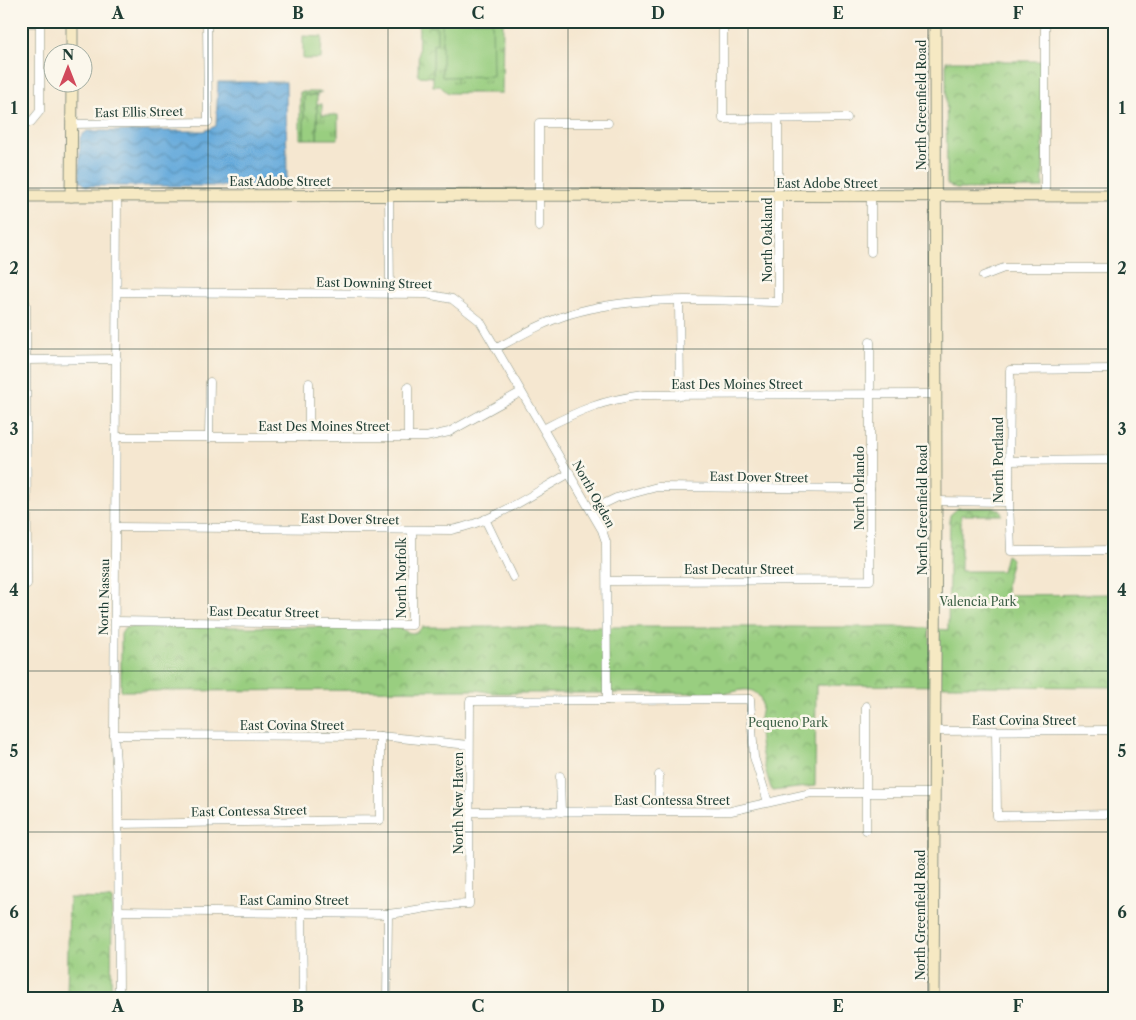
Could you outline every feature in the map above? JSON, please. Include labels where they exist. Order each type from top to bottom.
[{"type":"street","points":[[72,42],[72,22],[134,21]]},
{"type":"street","name":"East Ellis Street","points":[[72,124],[208,122],[207,21]]},
{"type":"street","points":[[723,21],[724,119],[848,118]]},
{"type":"street","name":"North Greenfield Road","points":[[933,999],[936,501],[935,21]]},
{"type":"street","points":[[1045,21],[1045,196]]},
{"type":"street","points":[[21,23],[40,22],[40,111],[37,118],[32,122],[21,122]]},
{"type":"street","points":[[71,196],[72,92]]},
{"type":"street","name":"North Oakland","points":[[679,301],[778,302],[778,118]]},
{"type":"street","points":[[539,227],[539,123],[608,123]]},
{"type":"street","points":[[389,194],[390,294]]},
{"type":"street","name":"East Adobe Street","points":[[21,196],[389,194],[870,197],[1115,196]]},
{"type":"street","name":"North Nassau","points":[[116,196],[117,527],[114,621],[114,735],[119,824],[119,999]]},
{"type":"street","points":[[870,197],[871,252]]},
{"type":"street","points":[[983,276],[1004,268],[1115,268]]},
{"type":"street","points":[[21,291],[26,305],[24,323],[27,360],[24,409],[24,584]]},
{"type":"street","name":"East Downing Street","points":[[116,292],[426,294],[452,299],[480,321],[497,348]]},
{"type":"street","points":[[497,348],[551,320],[583,310],[644,301],[679,301],[680,396]]},
{"type":"street","name":"North Orlando","points":[[870,342],[870,580]]},
{"type":"street","name":"North Ogden","points":[[497,348],[520,392],[544,428],[591,510],[606,542],[608,581],[607,700]]},
{"type":"street","points":[[27,360],[116,359]]},
{"type":"street","name":"North Portland","points":[[1115,369],[1010,370],[1009,502],[1011,551],[1115,550]]},
{"type":"street","points":[[209,438],[210,382]]},
{"type":"street","points":[[309,383],[309,437]]},
{"type":"street","points":[[408,387],[408,438]]},
{"type":"street","name":"East Des Moines Street","points":[[116,437],[408,438],[438,435],[449,432],[520,392]]},
{"type":"street","name":"East Des Moines Street","points":[[544,428],[586,408],[613,399],[643,395],[935,394]]},
{"type":"street","points":[[1010,461],[1115,460]]},
{"type":"street","name":"East Dover Street","points":[[117,527],[451,530],[469,526],[486,519],[570,473]]},
{"type":"street","name":"East Dover Street","points":[[591,510],[625,495],[657,487],[870,489]]},
{"type":"street","points":[[936,501],[1009,502]]},
{"type":"street","points":[[486,519],[513,578]]},
{"type":"street","name":"North Norfolk","points":[[412,530],[412,625]]},
{"type":"street","name":"East Decatur Street","points":[[608,581],[870,580]]},
{"type":"street","name":"East Decatur Street","points":[[114,621],[412,625]]},
{"type":"street","points":[[607,700],[750,698],[754,757],[768,802]]},
{"type":"street","name":"North New Haven","points":[[469,904],[470,701],[607,700]]},
{"type":"street","points":[[866,706],[866,830]]},
{"type":"street","name":"East Covina Street","points":[[934,731],[1115,730]]},
{"type":"street","points":[[996,731],[997,816],[1115,814]]},
{"type":"street","name":"East Covina Street","points":[[114,735],[380,736],[469,745]]},
{"type":"street","name":"East Contessa Street","points":[[119,824],[380,820],[380,736]]},
{"type":"street","points":[[658,811],[659,775]]},
{"type":"street","points":[[560,776],[561,812]]},
{"type":"street","name":"East Contessa Street","points":[[469,812],[731,812],[750,809],[768,802],[811,794],[934,793]]},
{"type":"street","name":"East Camino Street","points":[[118,911],[302,911],[388,914],[415,911],[443,904],[469,904]]},
{"type":"street","points":[[302,911],[303,999]]},
{"type":"street","points":[[387,999],[388,914]]},
{"type":"street","points":[[433,999],[490,998]]},
{"type":"green space","points":[[419,21],[429,21],[429,26],[437,26],[437,43],[433,44],[433,77],[418,76]]},
{"type":"green space","points":[[429,21],[503,21],[502,93],[448,93],[440,86],[433,86],[433,43],[436,43]]},
{"type":"green space","points":[[442,21],[492,21],[493,76],[442,77]]},
{"type":"green space","points":[[303,36],[322,37],[321,59],[303,59]]},
{"type":"green space","points":[[946,61],[1043,61],[1043,188],[956,189],[947,184]]},
{"type":"green space","points":[[300,92],[322,92],[315,95],[304,95],[304,139],[300,139]]},
{"type":"green space","points":[[304,95],[317,95],[317,139],[304,139]]},
{"type":"green space","points":[[317,104],[322,104],[322,115],[338,115],[338,139],[317,139]]},
{"type":"green space","points":[[958,508],[996,508],[1000,510],[1002,515],[961,515],[961,571],[1002,571],[1006,555],[1012,559],[1006,584],[1007,595],[1115,594],[1115,687],[816,685],[815,786],[772,791],[760,742],[759,726],[762,702],[755,692],[748,690],[728,693],[493,693],[477,690],[121,691],[121,634],[125,628],[129,627],[393,627],[412,633],[419,631],[422,627],[915,627],[948,630],[950,515]]},
{"type":"green space","points":[[69,898],[112,899],[111,999],[67,999]]},
{"type":"water","points":[[218,82],[286,82],[287,186],[86,186],[79,180],[80,137],[87,131],[204,131],[216,126]]},
{"type":"park label","name":"Valencia Park","points":[[978,601]]},
{"type":"park label","name":"Pequeno Park","points":[[788,722]]}]
